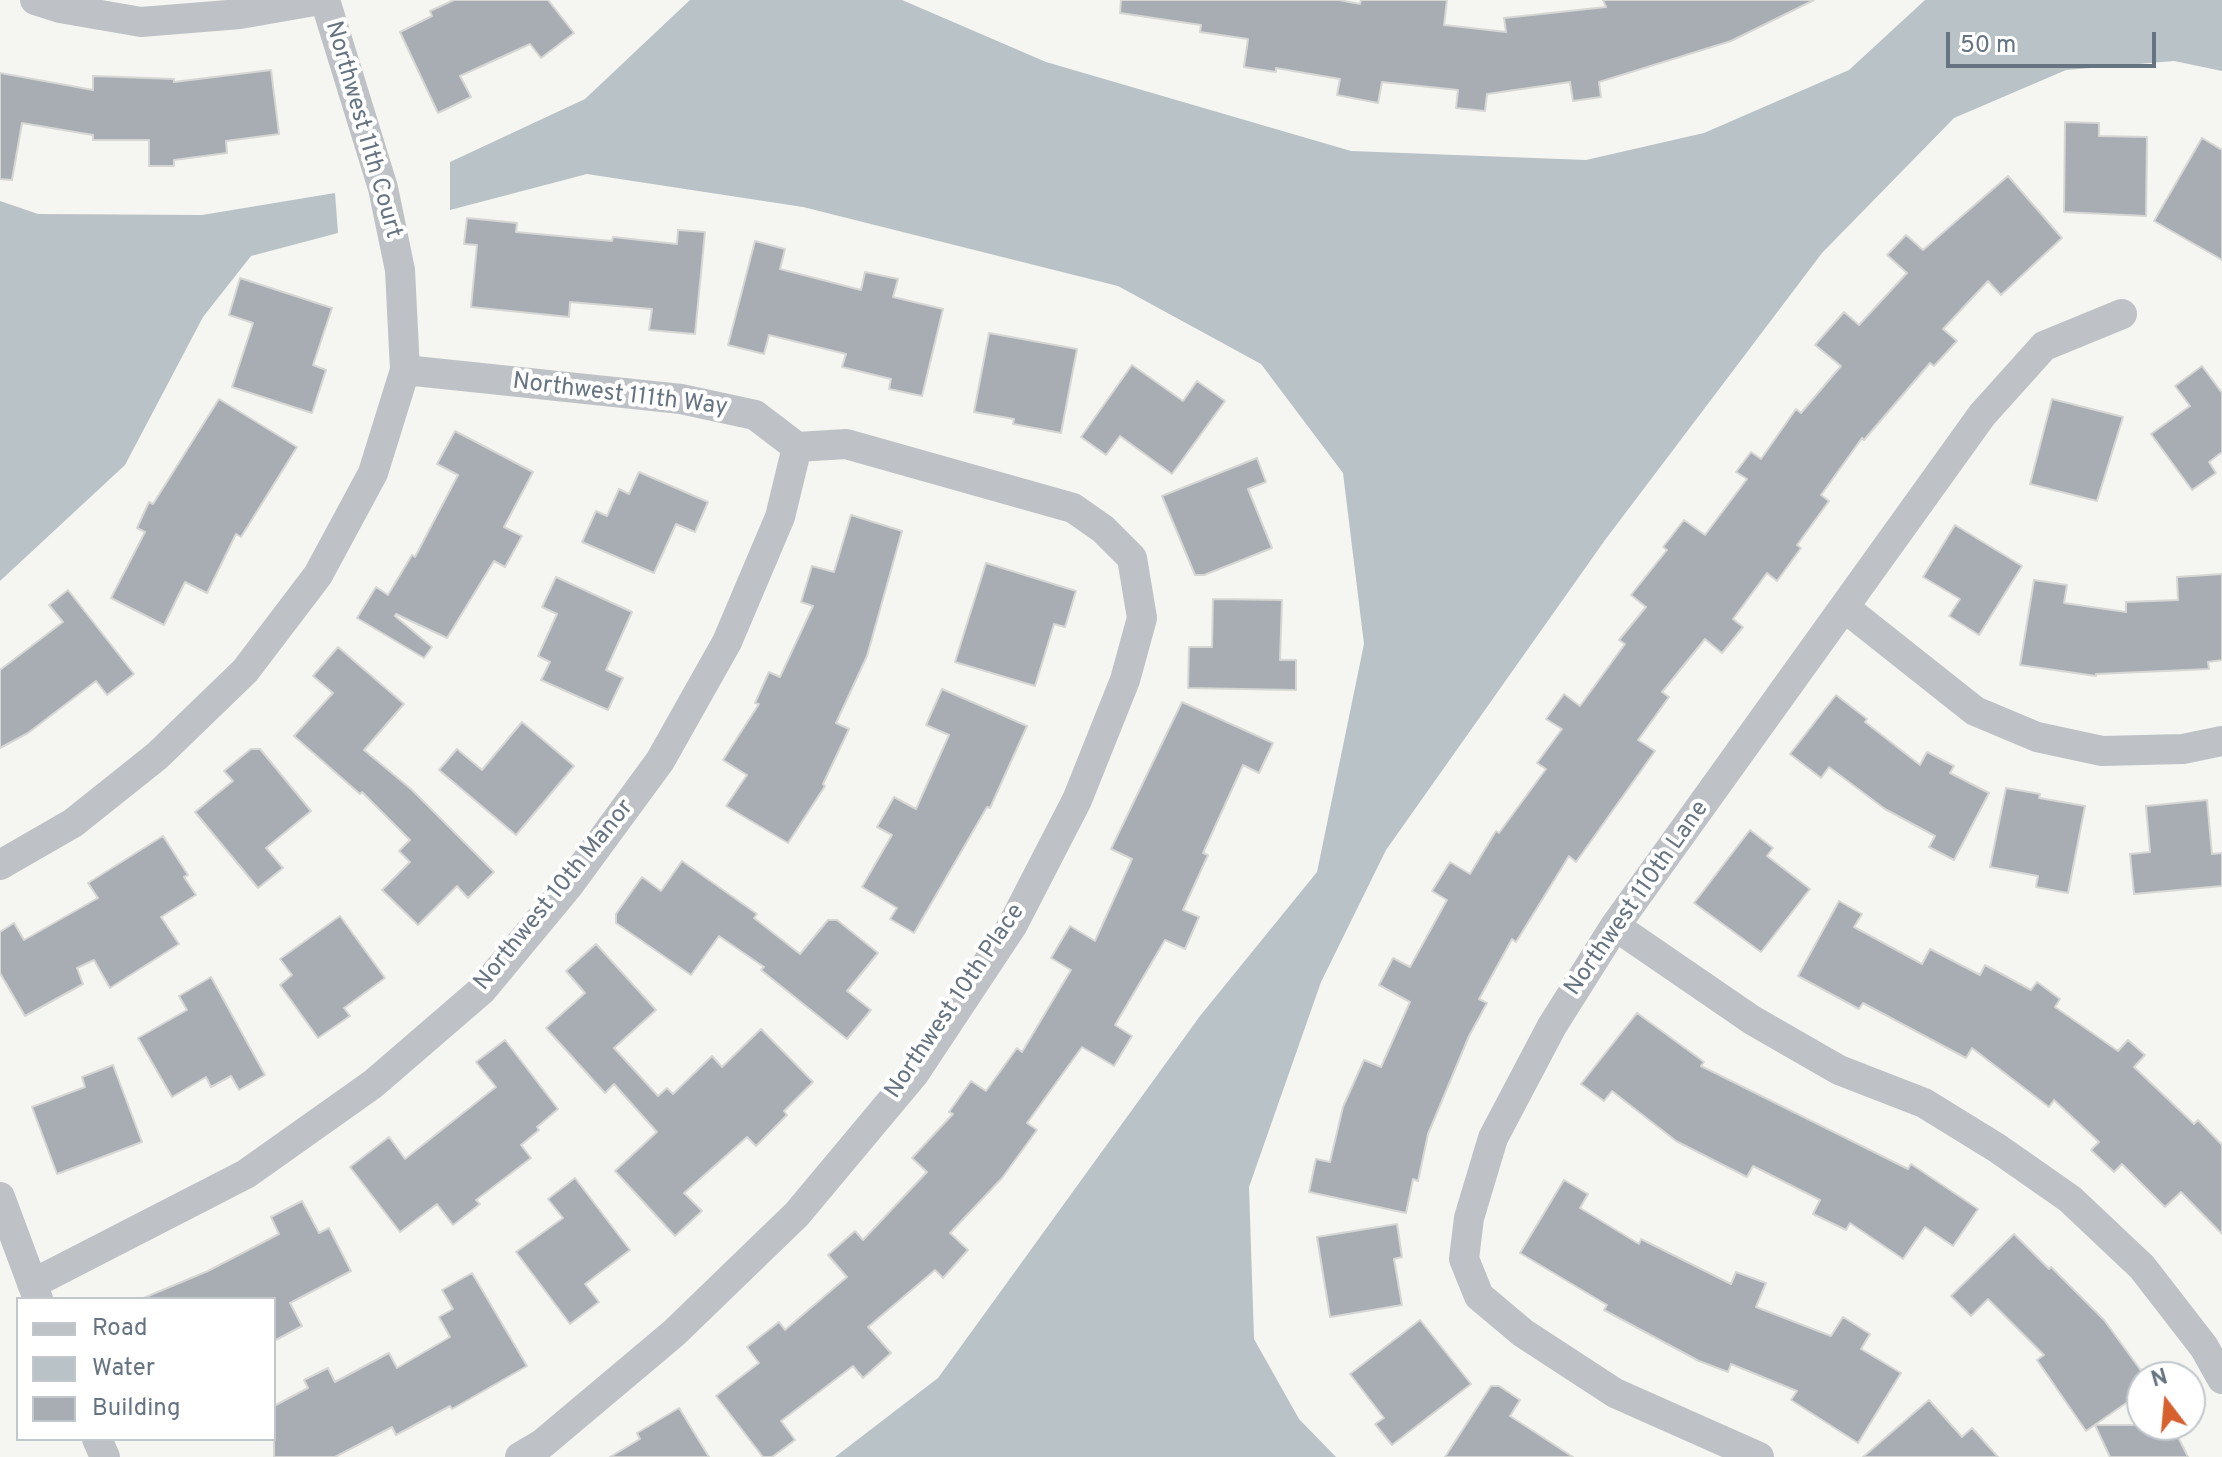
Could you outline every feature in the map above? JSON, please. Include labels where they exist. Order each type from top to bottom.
[{"type":"street","points":[[35,0],[60,8],[141,22],[240,14],[323,0]]},
{"type":"street","name":"Northwest 11th Court","points":[[0,865],[73,823],[157,756],[245,671],[318,575],[373,473],[405,370],[400,270],[383,188],[323,0]]},
{"type":"street","name":"Northwest 110th Lane","points":[[1759,1457],[1615,1393],[1523,1333],[1479,1296],[1464,1259],[1469,1218],[1493,1138],[1552,1026],[1615,926],[1982,415],[2044,346],[2122,314]]},
{"type":"street","name":"Northwest 111th Way","points":[[405,370],[681,399],[755,415],[797,447]]},
{"type":"street","name":"Northwest 10th Place","points":[[520,1457],[542,1444],[674,1333],[786,1225],[914,1074],[1012,926],[1077,800],[1125,680],[1142,618],[1132,558],[1103,529],[1073,508],[846,444],[797,447]]},
{"type":"street","name":"Northwest 10th Manor","points":[[35,1292],[246,1174],[373,1084],[482,990],[569,885],[660,761],[727,642],[780,517],[797,447]]},
{"type":"street","points":[[1845,608],[1975,711],[2037,737],[2102,751],[2183,749],[2222,741]]},
{"type":"street","points":[[1615,926],[1752,1020],[1839,1070],[1924,1103],[1997,1148],[2070,1199],[2142,1267],[2204,1347],[2222,1379]]},
{"type":"street","points":[[0,1197],[35,1292]]},
{"type":"water","points":[[690,0],[902,0],[1046,62],[1351,151],[1586,160],[1704,133],[1849,70],[1925,0],[2222,0],[2222,71],[2174,61],[2066,70],[1954,118],[1822,253],[1605,540],[1386,850],[1321,982],[1249,1187],[1254,1339],[1299,1419],[1336,1457],[835,1457],[938,1378],[1200,1016],[1317,872],[1364,644],[1343,473],[1261,364],[1118,286],[803,207],[587,174],[450,210],[450,162],[585,99]]},
{"type":"water","points":[[335,193],[338,233],[251,256],[203,317],[125,465],[0,581],[0,201],[38,214],[202,215]]},
{"type":"building","points":[[454,0],[548,0],[574,33],[541,58],[530,44],[460,76],[471,97],[438,113],[400,32],[432,16],[430,11]]},
{"type":"building","points":[[1121,0],[1339,0],[1360,4],[1361,0],[1447,0],[1444,25],[1506,32],[1504,18],[1606,7],[1603,0],[1814,0],[1731,41],[1599,82],[1601,97],[1573,101],[1570,82],[1487,94],[1485,111],[1456,108],[1458,90],[1382,82],[1378,103],[1337,95],[1340,79],[1276,68],[1276,72],[1244,67],[1248,39],[1200,32],[1201,25],[1120,13]]},
{"type":"building","points":[[271,70],[279,134],[226,141],[227,153],[174,160],[174,166],[149,166],[149,140],[93,140],[93,135],[22,123],[12,180],[0,179],[0,73],[93,90],[93,76],[174,79],[174,82]]},
{"type":"building","points":[[2065,122],[2099,123],[2099,136],[2147,137],[2146,216],[2064,212]]},
{"type":"building","points":[[2202,138],[2222,150],[2222,260],[2154,221]]},
{"type":"building","points":[[2008,176],[2062,238],[2001,295],[1988,281],[1943,329],[1957,341],[1934,366],[1930,363],[1864,440],[1862,438],[1821,495],[1829,501],[1797,545],[1801,548],[1777,581],[1767,573],[1733,619],[1743,627],[1722,653],[1705,639],[1662,692],[1669,697],[1638,740],[1655,751],[1576,862],[1569,856],[1516,942],[1512,939],[1479,999],[1487,1003],[1469,1036],[1428,1134],[1418,1181],[1413,1179],[1406,1213],[1309,1192],[1316,1159],[1330,1162],[1343,1107],[1364,1060],[1381,1067],[1410,1002],[1379,985],[1393,958],[1410,967],[1447,900],[1432,891],[1450,862],[1470,874],[1496,831],[1499,833],[1546,769],[1537,763],[1562,729],[1546,719],[1564,694],[1580,706],[1625,644],[1619,640],[1646,607],[1631,595],[1667,550],[1663,547],[1684,520],[1705,535],[1747,479],[1736,472],[1751,452],[1761,459],[1796,409],[1801,413],[1841,366],[1815,345],[1844,312],[1859,325],[1907,273],[1887,255],[1906,235],[1923,250]]},
{"type":"building","points":[[467,218],[517,223],[516,232],[612,241],[613,237],[677,244],[678,230],[705,232],[695,334],[649,330],[652,309],[570,302],[569,317],[471,307],[477,245],[464,244]]},
{"type":"building","points":[[755,241],[785,249],[780,269],[861,290],[865,272],[898,279],[893,297],[943,309],[922,396],[889,389],[891,379],[842,367],[846,354],[769,335],[764,354],[728,345]]},
{"type":"building","points":[[240,278],[332,308],[313,365],[326,370],[312,413],[232,387],[253,323],[229,315]]},
{"type":"building","points":[[989,333],[1077,349],[1061,433],[1013,424],[1014,419],[974,412]]},
{"type":"building","points":[[1132,365],[1183,401],[1197,381],[1225,401],[1172,474],[1120,436],[1106,455],[1081,437]]},
{"type":"building","points":[[2202,366],[2222,393],[2222,452],[2209,462],[2216,473],[2192,490],[2151,434],[2190,406],[2175,386]]},
{"type":"building","points":[[219,399],[297,447],[241,537],[236,534],[207,593],[185,582],[164,625],[111,598],[145,532],[137,528],[149,502],[153,504]]},
{"type":"building","points":[[2052,399],[2123,417],[2097,501],[2030,484]]},
{"type":"building","points":[[455,431],[533,472],[504,527],[522,536],[505,567],[494,561],[447,638],[396,614],[432,647],[424,658],[357,618],[376,587],[388,595],[412,555],[415,557],[458,475],[437,464]]},
{"type":"building","points":[[1257,458],[1266,482],[1248,489],[1272,548],[1204,575],[1195,575],[1162,496]]},
{"type":"building","points":[[639,472],[708,502],[695,532],[676,524],[654,573],[582,542],[596,511],[607,516],[619,489],[629,494]]},
{"type":"building","points":[[851,515],[902,531],[867,656],[836,723],[849,729],[823,784],[825,786],[788,843],[726,806],[747,775],[723,760],[759,704],[755,703],[769,672],[780,677],[813,606],[801,602],[812,566],[834,572]]},
{"type":"building","points":[[1955,525],[2022,566],[1979,635],[1949,616],[1960,599],[1923,577]]},
{"type":"building","points":[[986,563],[1076,591],[1065,627],[1054,624],[1035,686],[955,662]]},
{"type":"building","points":[[2222,574],[2222,660],[2208,662],[2209,669],[2096,676],[2020,665],[2034,580],[2067,585],[2064,603],[2126,612],[2126,602],[2178,600],[2177,577]]},
{"type":"building","points":[[556,577],[632,612],[606,670],[623,678],[608,710],[541,680],[550,662],[538,656],[557,614],[542,607]]},
{"type":"building","points":[[68,590],[134,674],[107,695],[96,681],[28,733],[0,748],[0,670],[63,622],[49,605]]},
{"type":"building","points":[[1213,599],[1282,600],[1280,660],[1296,660],[1296,690],[1188,688],[1189,647],[1212,647]]},
{"type":"building","points":[[338,647],[404,704],[364,750],[412,790],[494,872],[468,898],[457,886],[418,925],[382,890],[410,862],[399,851],[410,840],[362,792],[360,794],[294,736],[333,693],[313,676]]},
{"type":"building","points":[[942,689],[1027,726],[990,808],[987,807],[914,933],[890,919],[897,908],[862,887],[892,835],[877,827],[894,797],[916,809],[949,735],[926,725]]},
{"type":"building","points":[[1836,695],[1920,765],[1927,752],[1954,766],[1950,773],[1989,793],[1954,860],[1929,847],[1935,836],[1885,809],[1829,767],[1821,778],[1790,754]]},
{"type":"building","points":[[1182,702],[1273,743],[1259,773],[1243,765],[1203,853],[1208,855],[1183,910],[1199,917],[1185,949],[1165,940],[1115,1025],[1132,1036],[1114,1066],[1082,1047],[1027,1123],[1037,1130],[1002,1178],[950,1233],[968,1250],[943,1278],[935,1270],[868,1327],[891,1353],[863,1378],[853,1366],[781,1421],[795,1440],[772,1457],[763,1457],[716,1396],[759,1363],[747,1347],[779,1322],[785,1330],[847,1277],[828,1255],[855,1231],[863,1240],[927,1172],[912,1158],[953,1114],[949,1112],[971,1081],[986,1091],[1017,1048],[1022,1052],[1071,970],[1051,958],[1070,926],[1095,941],[1132,859],[1111,849]]},
{"type":"building","points":[[522,722],[574,766],[516,835],[439,770],[457,749],[482,770]]},
{"type":"building","points":[[251,749],[260,749],[311,811],[266,848],[283,868],[258,888],[195,812],[233,781],[224,771]]},
{"type":"building","points":[[2006,788],[2040,794],[2039,798],[2085,806],[2068,893],[2036,887],[2038,876],[1990,867]]},
{"type":"building","points":[[2207,800],[2212,854],[2222,853],[2222,886],[2134,894],[2130,854],[2150,852],[2146,806]]},
{"type":"building","points":[[1750,830],[1773,848],[1767,856],[1810,889],[1761,952],[1694,903]]},
{"type":"building","points":[[163,836],[188,875],[184,877],[196,895],[161,917],[179,944],[110,988],[94,960],[77,968],[83,984],[25,1016],[0,973],[0,932],[14,923],[24,940],[98,898],[88,883]]},
{"type":"building","points":[[682,861],[757,914],[754,918],[800,954],[828,920],[837,920],[878,953],[847,991],[871,1010],[847,1039],[761,970],[764,967],[719,936],[691,975],[616,923],[616,914],[642,877],[661,891]]},
{"type":"building","points":[[1839,901],[1862,914],[1854,927],[1922,964],[1930,949],[1980,975],[1985,965],[2031,990],[2037,982],[2060,999],[2055,1007],[2118,1051],[2128,1040],[2145,1055],[2134,1067],[2194,1124],[2198,1120],[2222,1145],[2222,1234],[2181,1192],[2165,1207],[2122,1164],[2114,1172],[2091,1150],[2099,1142],[2054,1100],[2049,1107],[1972,1048],[1966,1058],[1863,1003],[1859,1009],[1798,976]]},
{"type":"building","points":[[340,916],[385,978],[344,1008],[350,1016],[318,1038],[280,985],[292,975],[280,959]]},
{"type":"building","points":[[596,944],[656,1010],[614,1048],[658,1096],[667,1088],[673,1094],[712,1056],[722,1067],[761,1029],[813,1082],[784,1111],[787,1115],[756,1146],[747,1137],[684,1193],[702,1211],[675,1236],[615,1171],[657,1132],[614,1084],[605,1093],[546,1028],[585,993],[566,971]]},
{"type":"building","points":[[211,977],[265,1075],[239,1090],[231,1076],[211,1087],[206,1077],[172,1097],[138,1038],[187,1010],[179,996]]},
{"type":"building","points":[[1637,1013],[1704,1062],[1701,1066],[1908,1169],[1911,1164],[1978,1209],[1953,1246],[1925,1227],[1903,1259],[1850,1223],[1846,1230],[1813,1214],[1820,1200],[1753,1166],[1747,1177],[1676,1141],[1612,1091],[1604,1101],[1581,1084]]},
{"type":"building","points":[[505,1040],[558,1109],[521,1145],[531,1158],[476,1200],[480,1204],[453,1225],[437,1204],[400,1232],[350,1167],[389,1137],[405,1159],[496,1087],[476,1062]]},
{"type":"building","points":[[113,1065],[142,1142],[57,1174],[32,1107],[85,1087],[82,1077]]},
{"type":"building","points":[[575,1178],[630,1250],[585,1284],[599,1302],[570,1324],[516,1252],[563,1218],[548,1199]]},
{"type":"building","points":[[1564,1180],[1588,1194],[1580,1208],[1639,1244],[1641,1239],[1731,1284],[1736,1272],[1766,1283],[1756,1307],[1831,1336],[1843,1317],[1870,1334],[1861,1349],[1901,1373],[1858,1443],[1791,1400],[1797,1391],[1731,1364],[1728,1372],[1699,1361],[1604,1310],[1607,1305],[1520,1253]]},
{"type":"building","points":[[302,1201],[319,1233],[329,1228],[351,1271],[290,1303],[302,1326],[276,1340],[276,1297],[146,1297],[208,1271],[279,1234],[271,1217]]},
{"type":"building","points":[[1397,1224],[1402,1257],[1394,1259],[1402,1305],[1330,1317],[1317,1237]]},
{"type":"building","points":[[2014,1234],[2104,1320],[2134,1361],[2126,1361],[2126,1403],[2086,1431],[2037,1360],[2044,1355],[1988,1299],[1971,1316],[1951,1296]]},
{"type":"building","points":[[472,1273],[527,1366],[452,1409],[450,1406],[396,1435],[392,1427],[335,1457],[274,1457],[276,1405],[308,1388],[304,1380],[328,1368],[335,1382],[389,1353],[397,1368],[450,1337],[439,1317],[453,1309],[442,1290]]},
{"type":"building","points":[[1420,1320],[1471,1384],[1392,1445],[1375,1424],[1384,1418],[1350,1374]]},
{"type":"building","points":[[1491,1386],[1499,1386],[1520,1400],[1510,1416],[1573,1457],[1445,1457]]},
{"type":"building","points":[[1929,1400],[1962,1437],[1972,1428],[1998,1457],[1863,1457]]},
{"type":"building","points":[[679,1408],[709,1457],[610,1457],[640,1439],[637,1433]]},
{"type":"building","points":[[2095,1425],[2126,1425],[2126,1441],[2180,1441],[2188,1457],[2110,1457]]}]
